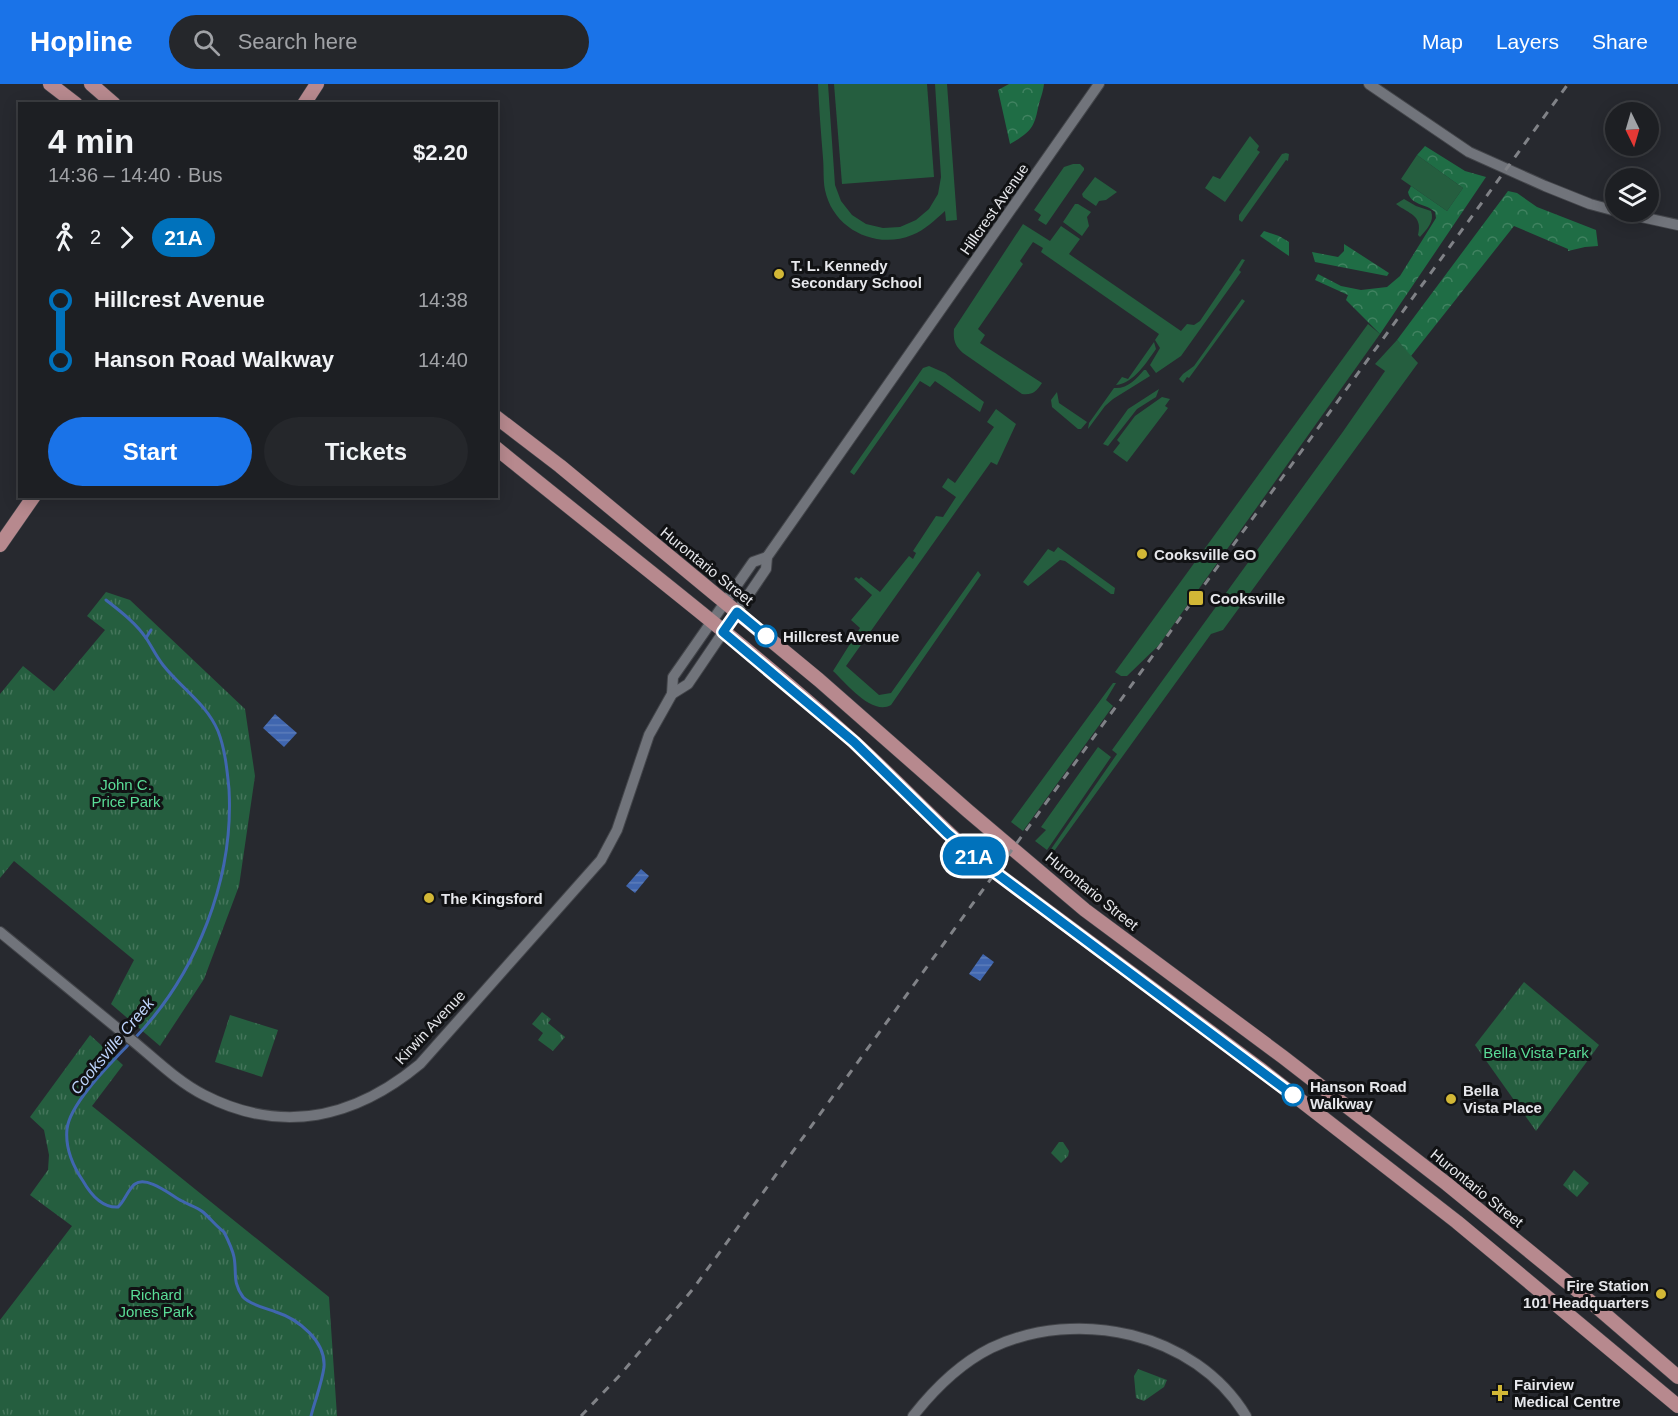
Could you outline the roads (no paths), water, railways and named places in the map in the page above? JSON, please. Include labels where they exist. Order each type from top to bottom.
[{"type":"main road","points":[[50,84],[73,102]]},
{"type":"main road","points":[[91,84],[112,102]]},
{"type":"main road","points":[[305,102],[317,84]]},
{"type":"main road","name":"Hurontario Street","points":[[498,419],[828,687],[968,811],[1085,910],[1283,1057],[1447,1184],[1578,1291],[1678,1377]]},
{"type":"main road","points":[[498,450],[712,622],[854,742],[947,833],[976,858],[1259,1068],[1457,1222],[1678,1406]]},
{"type":"main road","points":[[0,545],[33,498]]},
{"type":"street","name":"Hillcrest Avenue","points":[[723,632],[766,569],[767,557],[1099,84]]},
{"type":"street","points":[[1369,84],[1469,152],[1545,186],[1605,208]]},
{"type":"street","points":[[1659,221],[1678,225]]},
{"type":"street","name":"Hillcrest Avenue","points":[[725,603],[753,562],[767,557]]},
{"type":"street","name":"Kirwin Avenue","points":[[0,932],[170,1072],[203,1095],[246,1112],[286,1118],[312,1117],[336,1112],[376,1094],[399,1082],[428,1055],[458,1018],[601,860],[616,830],[649,735],[672,694],[674,676],[725,603]]},
{"type":"street","name":"Kirwin Avenue","points":[[672,694],[688,684],[723,632]]},
{"type":"street","points":[[913,1416],[939,1384],[962,1365],[990,1349],[1047,1330],[1091,1328],[1126,1333],[1176,1352],[1217,1382],[1246,1416]]},
{"type":"water","points":[[275,714],[297,733],[284,747],[263,728]]},
{"type":"water","points":[[641,869],[649,876],[635,893],[626,886]]},
{"type":"water","points":[[983,954],[994,962],[980,981],[969,974]]},
{"type":"waterway","name":"Cooksville Creek","points":[[106,600],[138,627],[163,665],[213,721],[222,745],[229,789],[229,823],[225,857],[218,890],[207,923],[177,984],[135,1038]]},
{"type":"waterway","points":[[146,638],[151,630]]},
{"type":"waterway","name":"Cooksville Creek","points":[[130,1043],[93,1083],[70,1119],[67,1143],[76,1169],[93,1196],[102,1203],[118,1207],[135,1184],[146,1182],[201,1210],[224,1232],[235,1263],[236,1282],[243,1297],[293,1320],[309,1332],[320,1348],[324,1367],[311,1416]]},
{"type":"railway","points":[[581,1416],[620,1375],[693,1289],[1568,84]]},
{"type":"place","name":"T. L. Kennedy Secondary School","points":[[779,274]]},
{"type":"place","name":"Cooksville GO","points":[[1142,554]]},
{"type":"place","name":"Cooksville","points":[[1196,598]]},
{"type":"place","name":"Hillcrest Avenue","points":[[766,636]]},
{"type":"place","name":"The Kingsford","points":[[429,898]]},
{"type":"place","name":"Hanson Road Walkway","points":[[1293,1095]]},
{"type":"place","name":"Bella Vista Place","points":[[1451,1099]]},
{"type":"place","name":"Fire Station 101 Headquarters","points":[[1661,1294]]},
{"type":"place","name":"Fairview Medical Centre","points":[[1500,1393]]},
{"type":"park label","name":"John C. Price Park","points":[[126,792]]},
{"type":"park label","name":"Bella Vista Park","points":[[1536,1052]]},
{"type":"park label","name":"Richard Jones Park","points":[[156,1302]]}]
